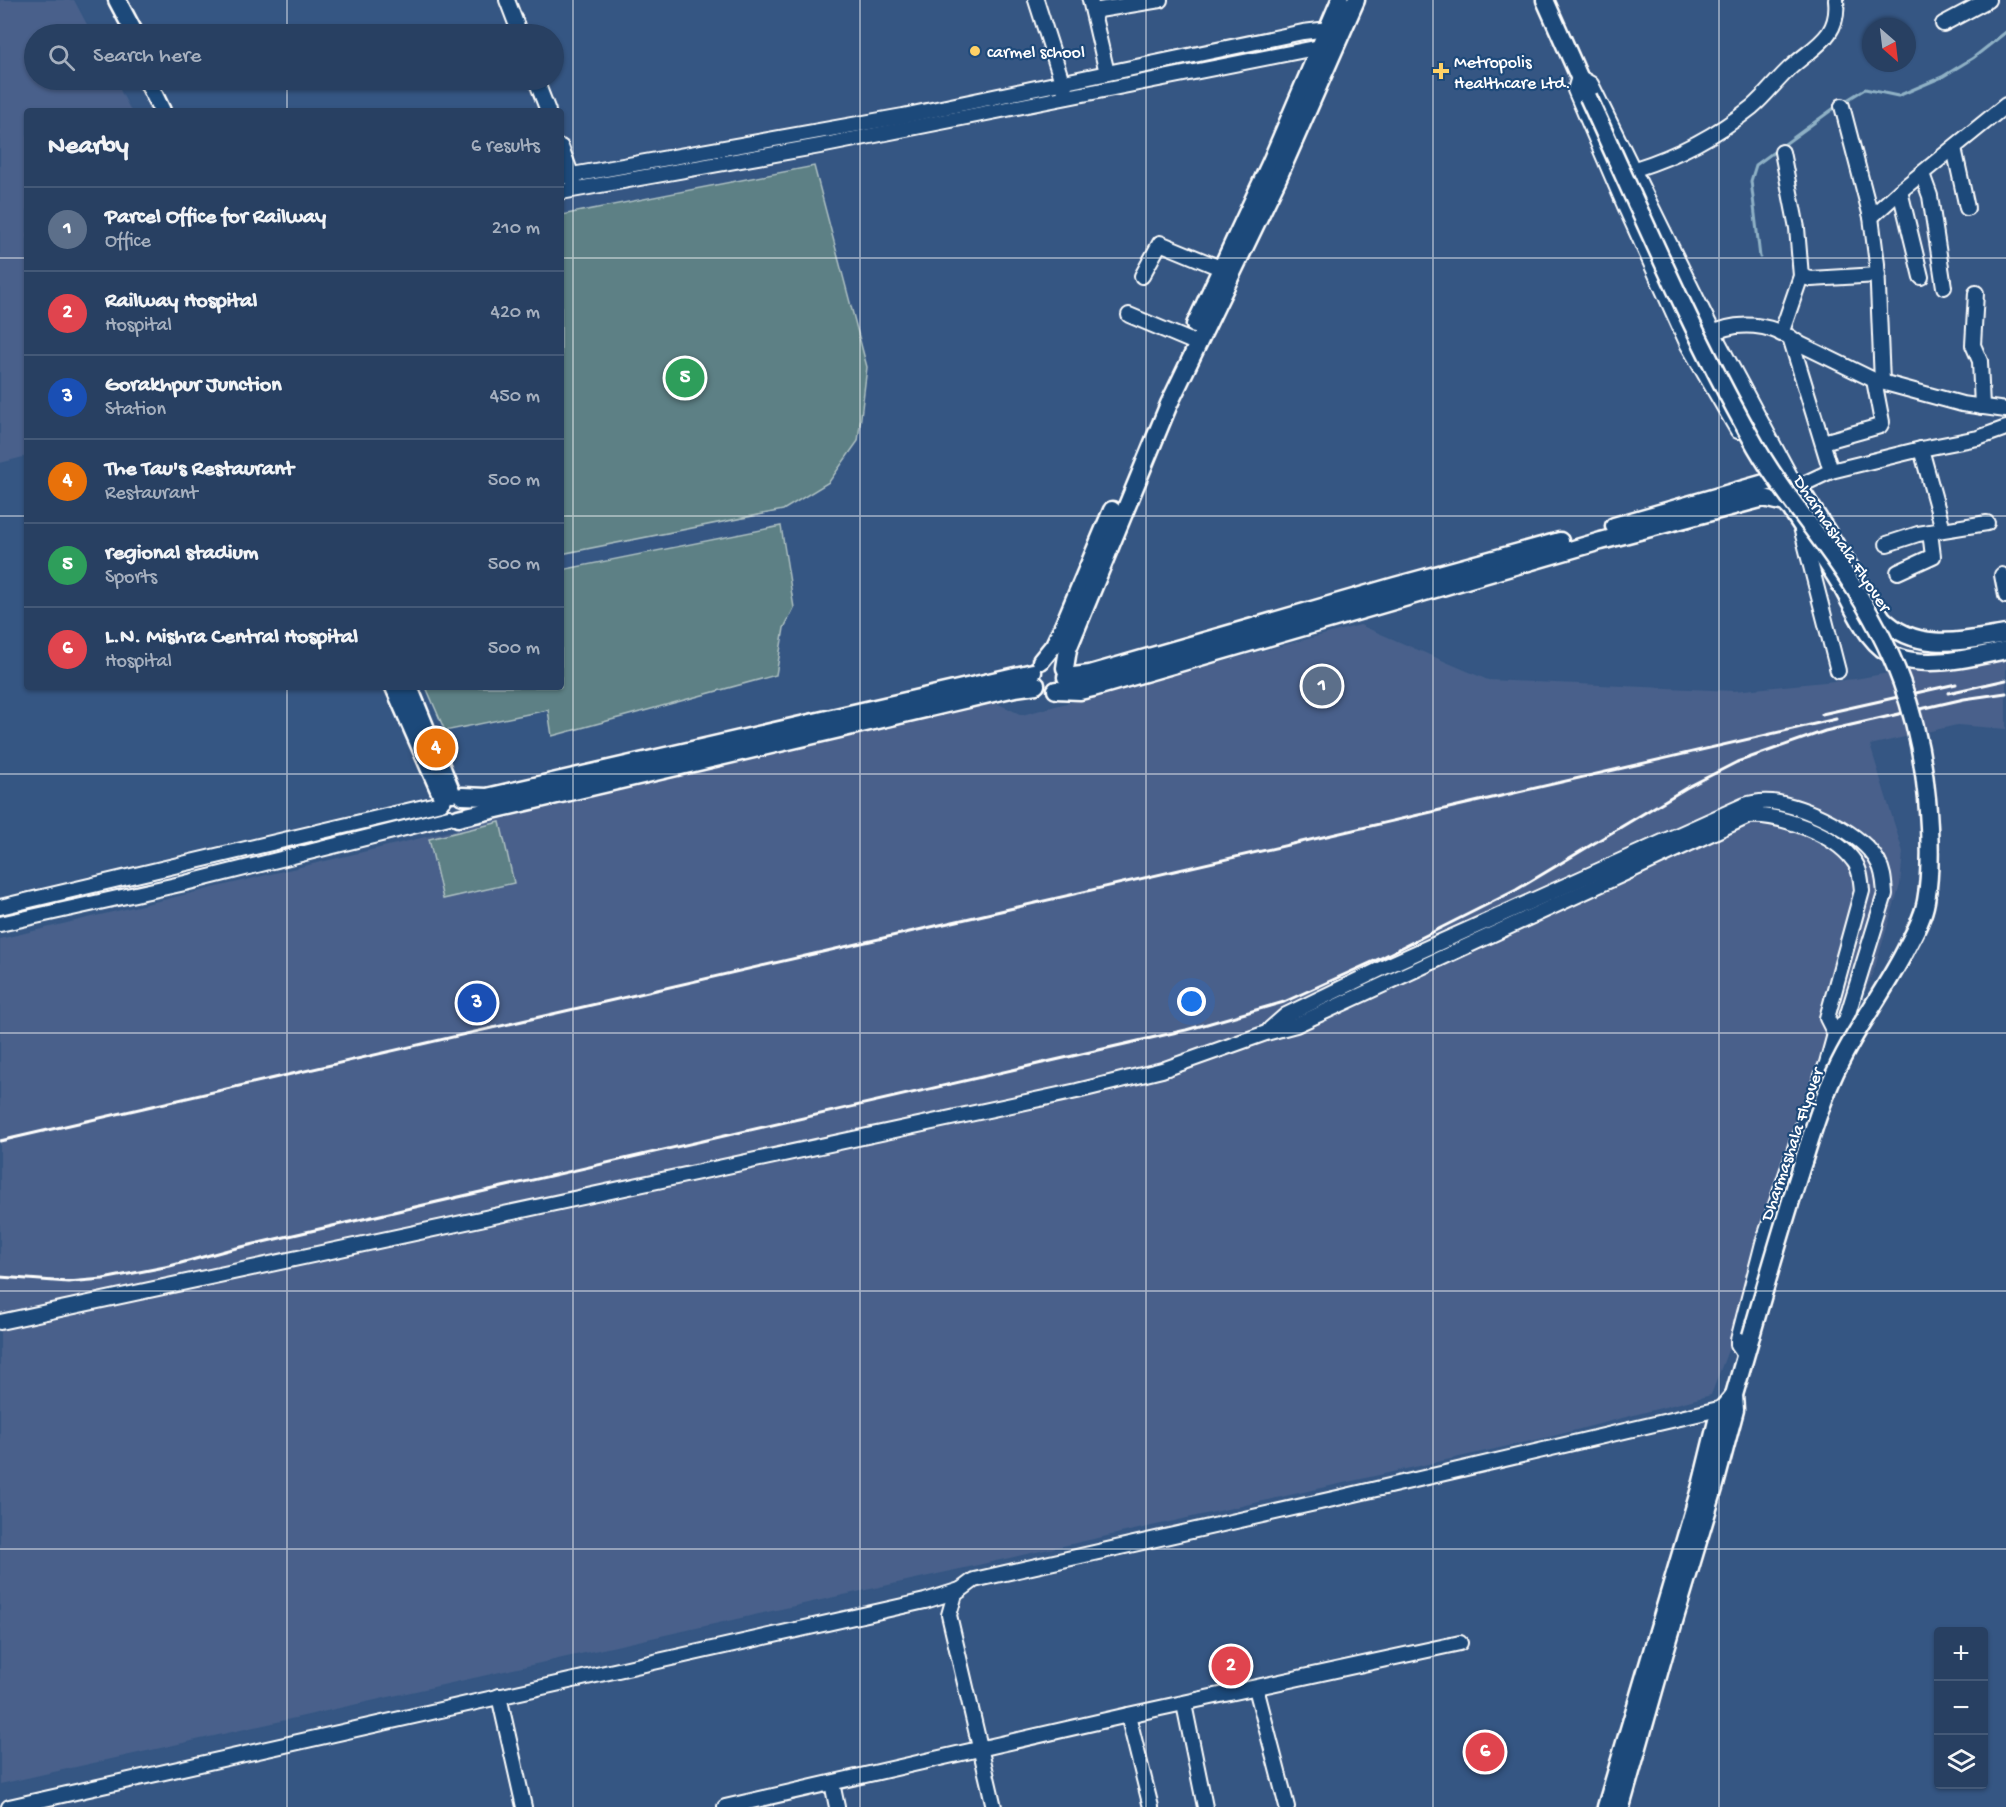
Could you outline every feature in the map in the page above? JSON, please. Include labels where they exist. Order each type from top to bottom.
[{"type":"main road","points":[[106,0],[119,24]]},
{"type":"main road","points":[[117,0],[130,24]]},
{"type":"main road","points":[[1335,32],[1340,0]]},
{"type":"main road","points":[[1356,0],[1335,32],[1277,180],[1227,270],[1064,624],[1037,672],[1041,690],[1048,692],[1063,678],[1090,674],[1768,482],[1796,486],[1882,618],[1892,628],[1906,636],[1939,643],[2006,634]]},
{"type":"main road","name":"Dharmashala Flyover","points":[[1545,0],[1688,313],[1751,439],[1776,478],[1848,578],[1879,630],[1900,675],[1922,756],[1929,842],[1926,902],[1919,922],[1892,977],[1831,1081],[1798,1179],[1731,1404]]},
{"type":"main road","points":[[152,90],[161,108]]},
{"type":"main road","points":[[162,90],[171,108]]},
{"type":"main road","points":[[1063,678],[1068,650],[1170,404],[1193,342]]},
{"type":"main road","points":[[451,804],[1004,691],[1037,672],[1050,658],[1059,661],[1063,678],[1080,691],[1093,688],[1601,541],[1764,498],[1785,503],[1838,581],[1871,636],[1887,653],[1905,660],[1948,661],[2006,650]]},
{"type":"main road","points":[[395,690],[451,804]]},
{"type":"main road","points":[[410,690],[451,804]]},
{"type":"main road","points":[[1606,1807],[1699,1493],[1731,1404]]},
{"type":"main road","points":[[1621,1807],[1715,1485],[1731,1404]]},
{"type":"street","points":[[507,0],[516,24]]},
{"type":"street","points":[[1036,0],[1066,96]]},
{"type":"street","points":[[1107,73],[1091,6],[1160,0]]},
{"type":"street","points":[[1635,169],[1661,161],[1714,134],[1753,106],[1790,68],[1831,32],[1837,10],[1836,0]]},
{"type":"street","points":[[1943,24],[1988,0]]},
{"type":"street","points":[[576,189],[566,176],[903,116],[1303,32],[1335,32]]},
{"type":"street","points":[[564,191],[820,146],[1066,96],[1328,48]]},
{"type":"street","points":[[1768,482],[1688,345],[1575,90],[1579,77],[1591,84],[1635,169],[1713,332],[1796,486],[1831,471],[1978,438],[2006,428]]},
{"type":"street","points":[[540,90],[547,108]]},
{"type":"street","points":[[1823,442],[1880,426],[1882,422],[1878,381],[1878,275],[1871,218],[1842,106]]},
{"type":"street","points":[[1871,218],[1900,191],[2004,111]]},
{"type":"street","points":[[1954,148],[1967,208]]},
{"type":"street","points":[[1782,152],[1797,228],[1801,276],[1786,335],[1831,471]]},
{"type":"street","points":[[660,159],[663,174]]},
{"type":"street","points":[[1922,174],[1930,196],[1944,287]]},
{"type":"street","points":[[1900,191],[1921,277]]},
{"type":"street","points":[[1142,276],[1160,243],[1227,270]]},
{"type":"street","points":[[1801,276],[1811,279],[1878,275]]},
{"type":"street","points":[[1976,293],[1973,345],[1980,361],[1982,407]]},
{"type":"street","points":[[1129,315],[1193,342]]},
{"type":"street","points":[[1688,345],[1713,332],[1743,324],[1766,327],[1878,381],[1962,404],[2006,410]]},
{"type":"street","points":[[1898,572],[1934,556],[1937,530],[1921,449]]},
{"type":"street","points":[[1887,544],[1937,530],[1987,522]]},
{"type":"street","points":[[1800,523],[1838,671]]},
{"type":"street","points":[[2002,574],[2006,596]]},
{"type":"street","points":[[1266,1033],[1286,1015],[1387,966],[1735,808],[1758,802],[1792,806],[1826,820],[1858,839],[1878,862],[1884,877],[1885,894],[1846,1020],[1835,1034],[1827,1064],[1803,1125],[1763,1243],[1738,1340],[1738,1345],[1745,1355]]},
{"type":"street","points":[[0,907],[451,804]]},
{"type":"street","points":[[0,924],[185,883],[451,804]]},
{"type":"street","points":[[0,1322],[1077,1091],[1162,1070],[1266,1033],[1296,1025],[1739,819],[1762,816],[1813,831],[1843,849],[1855,861],[1861,877],[1862,891],[1827,1018],[1835,1034]]},
{"type":"street","points":[[994,1807],[949,1615],[955,1594],[974,1580],[1330,1500],[1731,1404]]},
{"type":"street","points":[[9,1807],[925,1601],[960,1590]]},
{"type":"street","points":[[725,1807],[1128,1715],[1460,1643]]},
{"type":"street","points":[[1256,1688],[1287,1807]]},
{"type":"street","points":[[499,1696],[524,1807]]},
{"type":"street","points":[[1184,1704],[1205,1807]]},
{"type":"street","points":[[1128,1715],[1151,1807]]},
{"type":"street","points":[[832,1783],[837,1807]]},
{"type":"shaded area","points":[[0,0],[74,0],[87,24],[24,24],[24,90],[120,90],[129,108],[24,108],[24,457],[0,463]]},
{"type":"shaded area","points":[[1360,625],[1488,680],[1734,691],[1855,679],[2006,652],[2006,729],[1957,725],[1870,745],[1903,852],[1900,885],[1875,967],[1711,1395],[1549,1437],[0,1784],[0,939],[992,701],[1022,715]]},
{"type":"green space","points":[[814,166],[867,367],[858,441],[829,482],[783,510],[564,553],[564,214]]},
{"type":"green space","points":[[781,526],[794,608],[784,628],[776,675],[552,736],[548,710],[445,731],[427,690],[564,690],[564,569]]},
{"type":"green space","points":[[500,822],[514,883],[443,899],[429,839]]},
{"type":"waterway","points":[[1842,103],[1865,89],[1898,96],[1942,77],[1973,58],[2006,32]]},
{"type":"waterway","points":[[1760,257],[1751,181],[1756,165],[1837,106]]},
{"type":"railway","points":[[1948,693],[2006,680]]},
{"type":"railway","points":[[1822,714],[1956,684]]},
{"type":"railway","points":[[0,1277],[68,1282],[103,1279],[170,1266],[228,1250],[1186,1030],[1284,1002],[1383,957],[1516,890],[1686,788],[1737,762],[1825,731],[1964,699],[2006,693]]},
{"type":"railway","points":[[0,1141],[1836,719]]},
{"type":"place","name":"carmel school","points":[[975,51]]},
{"type":"place","name":"Metropolis Healthcare Ltd.","points":[[1441,71]]},
{"type":"place","name":"regional stadium","points":[[685,378]]},
{"type":"place","name":"Parcel Office for Railway","points":[[1322,686]]},
{"type":"place","name":"The Tau's Restaurant","points":[[436,748]]},
{"type":"place","name":"Gorakhpur Junction","points":[[477,1003]]},
{"type":"place","name":"Railway Hospital","points":[[1231,1666]]},
{"type":"place","name":"L.N. Mishra Central Hospital","points":[[1485,1752]]}]
